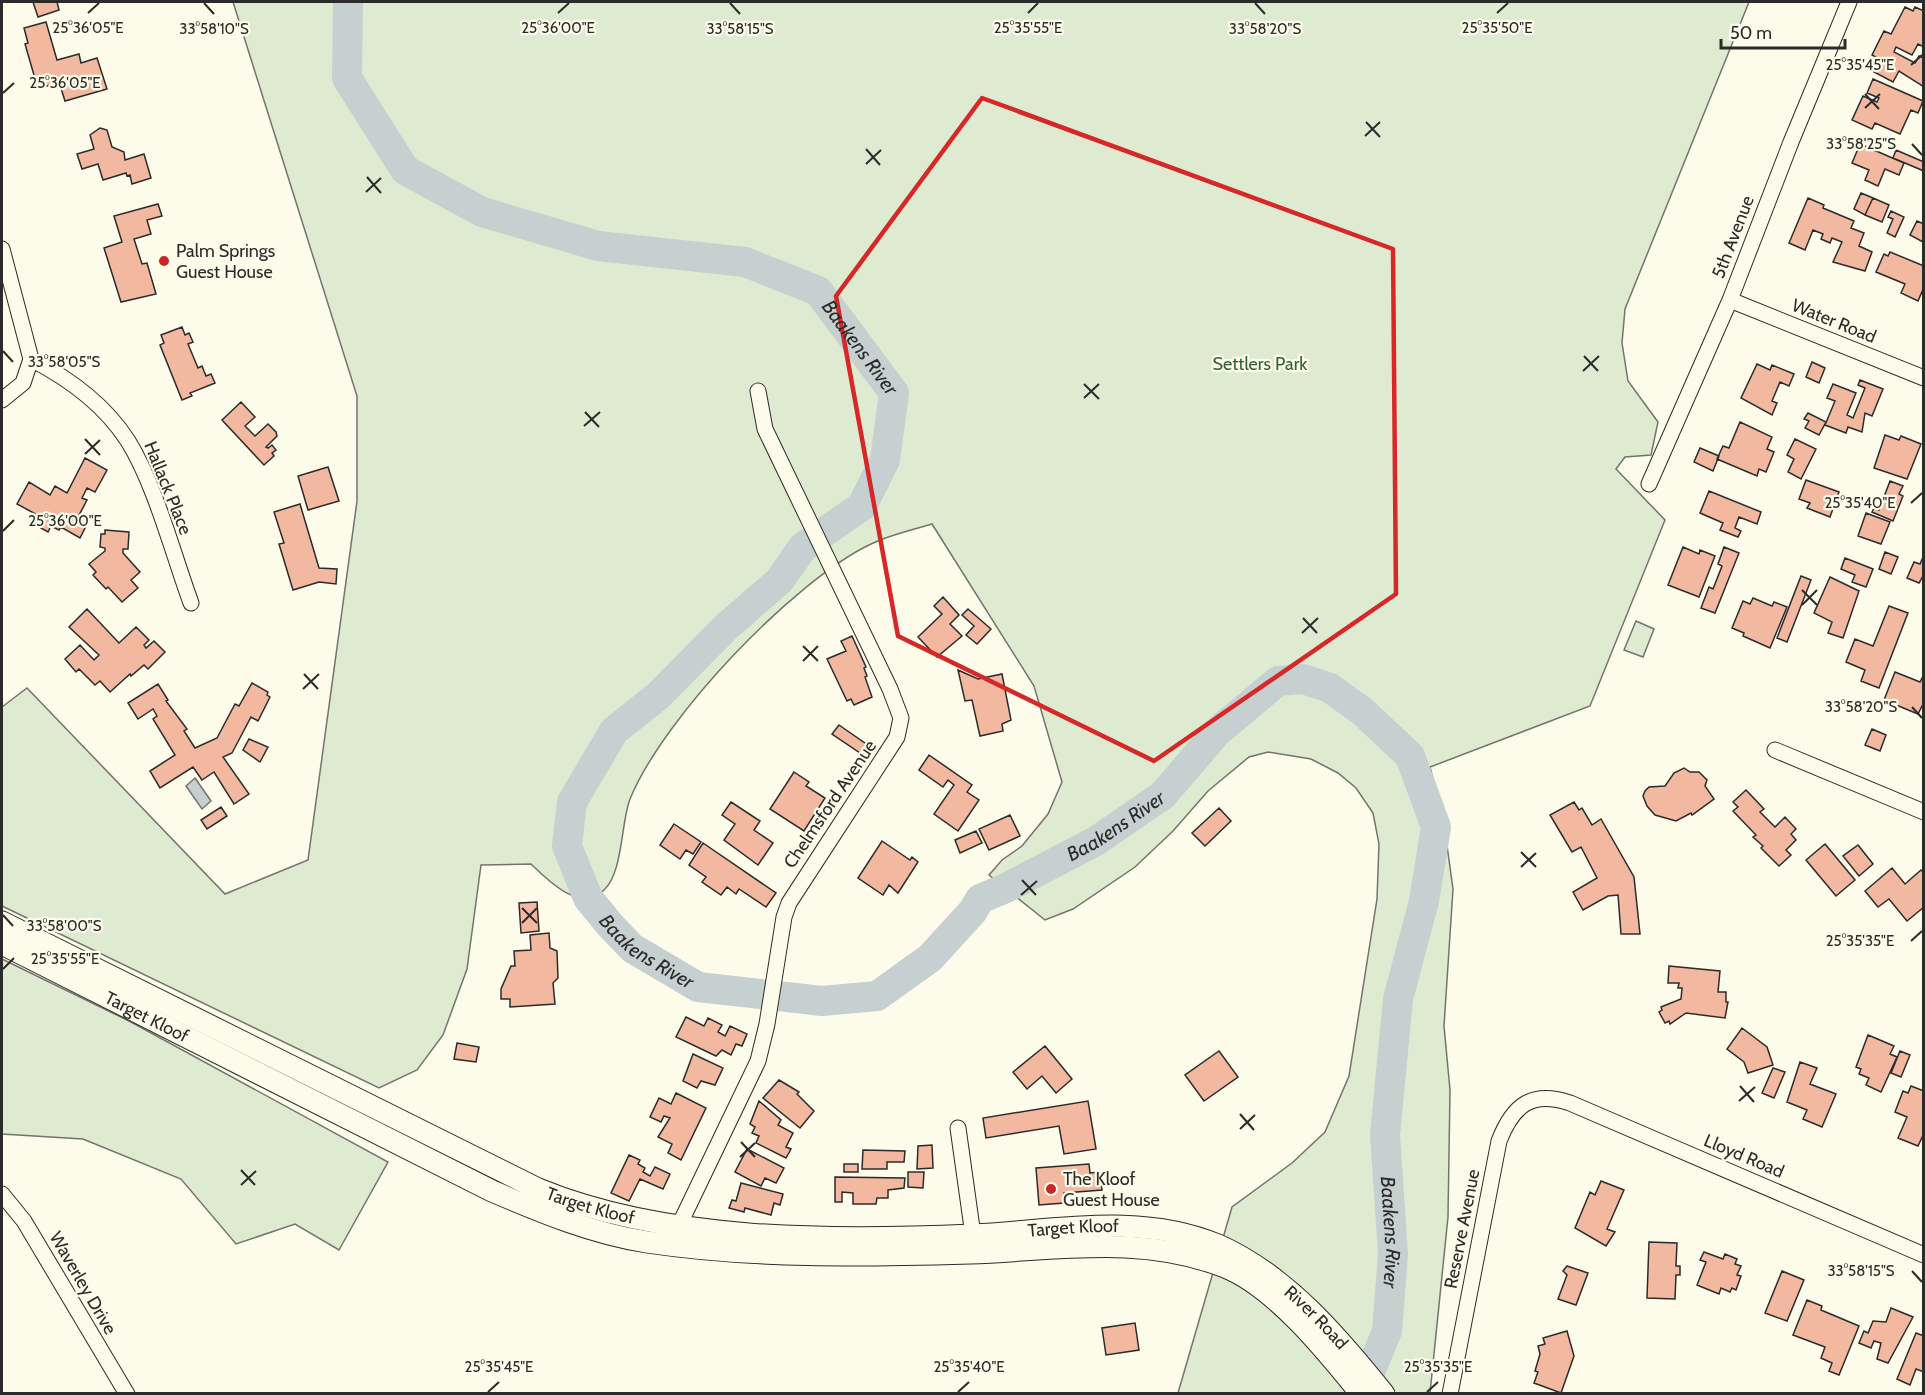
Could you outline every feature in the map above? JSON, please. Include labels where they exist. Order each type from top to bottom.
[{"type":"main road","name":"Target Kloof","points":[[2,922],[538,1189],[579,1206],[674,1236],[750,1252],[849,1256],[987,1252],[1091,1244],[1164,1250],[1231,1261]]},
{"type":"main road","name":"Target Kloof","points":[[2,944],[419,1154],[541,1212],[645,1242],[674,1236],[973,1235],[1113,1225],[1171,1231],[1217,1245],[1231,1261]]},
{"type":"main road","points":[[419,1154],[428,1134]]},
{"type":"main road","name":"River Road","points":[[1231,1261],[1310,1334],[1361,1394]]},
{"type":"main road","name":"River Road","points":[[1231,1261],[1299,1300],[1384,1394]]},
{"type":"street","name":"5th Avenue","points":[[1649,484],[1730,300],[1791,142],[1849,2]]},
{"type":"street","points":[[2,249],[31,359],[22,383],[2,400]]},
{"type":"street","name":"Water Road","points":[[1730,300],[1923,378]]},
{"type":"street","name":"Hallack Place","points":[[31,359],[54,371],[102,409],[128,441],[144,472],[191,603]]},
{"type":"street","name":"Chelmsford Avenue","points":[[674,1236],[758,1061],[767,1024],[784,916],[789,903],[878,767],[900,728],[901,718],[845,593],[765,429],[758,392]]},
{"type":"street","points":[[1775,750],[1923,812]]},
{"type":"street","name":"Lloyd Road","points":[[1549,1096],[1923,1255]]},
{"type":"street","name":"Reserve Avenue","points":[[1450,1394],[1499,1141],[1509,1120],[1521,1107],[1535,1099],[1549,1096]]},
{"type":"street","points":[[958,1128],[973,1235]]},
{"type":"street","name":"Waverley Drive","points":[[2,1194],[24,1221],[127,1394]]},
{"type":"highlighted area","points":[[982,98],[1393,249],[1396,594],[1154,761],[898,636],[836,296]]},
{"type":"green space","name":"Settlers Park","points":[[233,2],[1749,2],[1625,309],[1622,343],[1628,381],[1658,422],[1651,455],[1625,457],[1616,469],[1665,520],[1590,706],[1430,767],[1444,824],[1453,889],[1444,1026],[1450,1090],[1448,1217],[1430,1393],[1178,1393],[1232,1207],[1292,1163],[1325,1132],[1349,1076],[1377,899],[1379,844],[1373,813],[1356,788],[1338,773],[1311,759],[1268,752],[1249,757],[1208,791],[1173,831],[1135,867],[1073,909],[1045,920],[989,875],[1002,860],[1022,846],[1048,814],[1062,782],[1034,686],[932,524],[878,541],[840,562],[805,588],[769,620],[700,692],[647,766],[630,799],[615,872],[604,890],[595,896],[575,897],[555,886],[531,864],[481,865],[467,969],[443,1035],[417,1070],[379,1088],[2,906],[2,707],[27,688],[225,894],[308,860],[357,501],[357,396]]},
{"type":"green space","points":[[1636,621],[1654,629],[1643,657],[1624,650]]},
{"type":"green space","points":[[2,959],[131,1022],[388,1162],[339,1250],[295,1224],[236,1244],[181,1179],[83,1139],[2,1134]]},
{"type":"shaded area","points":[[195,778],[211,801],[202,809],[186,786]]},
{"type":"building","points":[[33,2],[57,2],[59,10],[38,17]]},
{"type":"building","points":[[1905,7],[1913,11],[1915,7],[1924,11],[1924,47],[1918,44],[1912,55],[1896,47],[1894,52],[1915,63],[1919,56],[1924,58],[1924,87],[1899,71],[1893,82],[1874,72],[1881,60],[1872,55],[1884,31],[1891,34]]},
{"type":"building","points":[[46,22],[57,60],[79,54],[81,63],[97,58],[107,89],[65,101],[59,82],[38,89],[25,44],[28,43],[24,28]]},
{"type":"building","points":[[1873,79],[1923,101],[1918,113],[1911,110],[1900,134],[1875,123],[1872,129],[1852,120],[1863,96],[1877,102],[1879,98],[1867,93]]},
{"type":"building","points":[[100,128],[107,130],[112,147],[124,152],[125,160],[144,154],[151,178],[132,184],[130,175],[127,176],[126,173],[103,180],[98,164],[82,169],[77,154],[94,149],[90,135]]},
{"type":"building","points":[[1860,144],[1904,163],[1899,175],[1885,169],[1878,186],[1865,180],[1869,170],[1852,163]]},
{"type":"building","points":[[1896,150],[1924,162],[1924,171],[1893,158]]},
{"type":"building","points":[[1861,193],[1873,198],[1865,215],[1854,209]]},
{"type":"building","points":[[1808,198],[1824,205],[1823,208],[1854,221],[1851,228],[1864,233],[1859,246],[1872,252],[1865,271],[1833,262],[1842,242],[1832,238],[1830,243],[1821,239],[1823,234],[1813,230],[1805,250],[1789,243]]},
{"type":"building","points":[[1873,198],[1889,205],[1882,222],[1865,215]]},
{"type":"building","points":[[158,204],[162,216],[147,220],[151,234],[134,239],[142,264],[147,263],[156,294],[121,302],[104,248],[122,242],[114,216]]},
{"type":"building","points":[[1891,211],[1904,217],[1895,237],[1887,233],[1893,219],[1888,217]]},
{"type":"building","points":[[1917,221],[1924,224],[1923,242],[1910,235]]},
{"type":"building","points":[[1890,252],[1924,266],[1924,287],[1918,301],[1901,293],[1905,284],[1876,272],[1884,254],[1888,256]]},
{"type":"building","points":[[182,327],[185,335],[189,333],[193,342],[188,344],[198,368],[202,366],[206,376],[211,374],[215,383],[190,393],[192,396],[182,400],[160,345],[164,343],[161,335]]},
{"type":"building","points":[[1812,362],[1825,368],[1819,383],[1806,377]]},
{"type":"building","points":[[1757,364],[1770,370],[1772,365],[1794,374],[1789,386],[1780,382],[1772,401],[1777,403],[1772,415],[1741,398]]},
{"type":"building","points":[[1860,380],[1883,389],[1872,416],[1865,413],[1862,432],[1848,427],[1846,433],[1825,425],[1835,401],[1827,398],[1833,384],[1856,393],[1847,415],[1853,418],[1865,388],[1858,385]]},
{"type":"building","points":[[241,402],[255,417],[245,426],[255,436],[268,424],[276,432],[277,436],[266,447],[272,445],[276,450],[272,453],[274,456],[264,465],[222,420]]},
{"type":"building","points":[[1808,413],[1826,422],[1819,435],[1805,428],[1809,421],[1804,419]]},
{"type":"building","points":[[1740,422],[1772,437],[1767,449],[1774,452],[1766,472],[1759,469],[1757,476],[1717,459],[1723,446],[1729,448]]},
{"type":"building","points":[[1885,435],[1899,440],[1901,436],[1921,444],[1907,479],[1874,468]]},
{"type":"building","points":[[1795,439],[1816,449],[1801,479],[1788,472],[1794,459],[1787,455]]},
{"type":"building","points":[[1700,448],[1719,456],[1713,471],[1694,462]]},
{"type":"building","points":[[85,458],[107,470],[95,492],[87,488],[82,498],[87,500],[76,521],[86,526],[80,538],[61,527],[59,530],[51,526],[48,532],[39,527],[43,518],[17,504],[29,482],[50,495],[55,486],[67,493]]},
{"type":"building","points":[[328,467],[339,501],[308,510],[298,476]]},
{"type":"building","points":[[1806,480],[1839,492],[1830,517],[1807,508],[1810,503],[1799,499]]},
{"type":"building","points":[[1890,481],[1903,486],[1899,494],[1903,496],[1893,521],[1872,512],[1874,508],[1879,510]]},
{"type":"building","points":[[1709,491],[1761,512],[1757,524],[1739,517],[1735,528],[1741,531],[1738,537],[1720,530],[1723,523],[1700,513]]},
{"type":"building","points":[[300,504],[319,568],[337,569],[336,584],[319,582],[293,590],[279,544],[284,543],[274,512]]},
{"type":"building","points":[[1866,513],[1890,522],[1881,544],[1858,536]]},
{"type":"building","points":[[105,530],[129,532],[128,549],[123,549],[123,553],[140,572],[131,580],[138,588],[122,602],[93,575],[96,572],[89,564],[105,551],[105,548],[100,547],[101,534],[105,534]]},
{"type":"building","points":[[1683,547],[1699,554],[1700,550],[1715,556],[1699,597],[1668,585]]},
{"type":"building","points":[[1724,547],[1739,553],[1715,613],[1701,608],[1709,587],[1713,589],[1722,566],[1718,564]]},
{"type":"building","points":[[1885,552],[1898,557],[1891,574],[1879,569]]},
{"type":"building","points":[[1923,557],[1924,574],[1919,583],[1907,578],[1914,562],[1920,564]]},
{"type":"building","points":[[1845,558],[1873,569],[1866,587],[1852,582],[1855,575],[1841,569]]},
{"type":"building","points":[[1801,576],[1811,580],[1787,642],[1777,638]]},
{"type":"building","points":[[1830,577],[1859,591],[1843,638],[1828,633],[1832,622],[1814,613]]},
{"type":"building","points":[[943,597],[959,615],[950,624],[962,636],[937,657],[918,637],[942,614],[934,606]]},
{"type":"building","points":[[1753,598],[1772,606],[1774,602],[1787,607],[1770,648],[1743,636],[1744,633],[1732,628],[1743,601],[1750,604]]},
{"type":"building","points":[[1889,606],[1908,613],[1879,688],[1861,681],[1865,670],[1846,662],[1855,639],[1873,646]]},
{"type":"building","points":[[87,609],[119,643],[136,627],[149,640],[144,645],[146,648],[154,641],[165,652],[148,669],[144,665],[110,692],[100,681],[95,685],[79,669],[76,672],[65,659],[80,645],[94,660],[99,655],[69,627]]},
{"type":"building","points":[[968,609],[991,629],[977,644],[966,635],[974,626],[962,615]]},
{"type":"building","points":[[852,636],[866,667],[864,668],[867,676],[865,677],[872,697],[854,705],[851,699],[847,701],[827,659],[846,651],[841,641]]},
{"type":"building","points":[[958,670],[978,679],[1002,674],[1011,720],[1002,724],[1003,731],[980,736],[972,700],[965,701]]},
{"type":"building","points":[[1895,672],[1920,682],[1924,674],[1924,702],[1918,714],[1884,700]]},
{"type":"building","points":[[252,683],[268,692],[267,695],[270,697],[258,721],[251,717],[232,753],[223,757],[249,794],[234,804],[214,772],[202,780],[193,767],[160,788],[150,771],[175,755],[153,719],[157,716],[153,709],[138,719],[128,703],[158,684],[168,700],[166,701],[187,729],[184,731],[195,748],[217,738],[235,704],[239,706]]},
{"type":"building","points":[[839,725],[872,748],[866,757],[832,734]]},
{"type":"building","points":[[1872,729],[1886,735],[1880,751],[1865,745]]},
{"type":"building","points":[[249,739],[268,747],[260,762],[243,750]]},
{"type":"building","points":[[929,755],[972,785],[967,792],[979,800],[958,831],[934,814],[954,785],[948,780],[943,787],[919,770]]},
{"type":"building","points":[[1684,768],[1690,772],[1699,772],[1707,780],[1705,786],[1714,799],[1692,815],[1691,813],[1676,821],[1655,815],[1647,806],[1643,796],[1645,791],[1649,787],[1665,786],[1674,773]]},
{"type":"building","points":[[794,772],[809,782],[806,786],[825,798],[804,831],[770,809]]},
{"type":"building","points":[[1746,790],[1764,809],[1760,812],[1775,827],[1785,817],[1796,829],[1791,834],[1796,840],[1786,850],[1791,855],[1779,866],[1761,848],[1763,846],[1753,837],[1756,835],[1733,811],[1738,807],[1733,802]]},
{"type":"building","points":[[731,802],[760,821],[754,830],[773,843],[758,865],[724,840],[735,824],[722,815]]},
{"type":"building","points":[[1574,802],[1579,810],[1582,808],[1592,825],[1601,819],[1634,877],[1640,934],[1621,934],[1618,895],[1608,896],[1583,910],[1573,892],[1597,878],[1581,847],[1572,852],[1550,815]]},
{"type":"building","points":[[221,807],[227,816],[207,829],[201,820]]},
{"type":"building","points":[[1219,808],[1231,821],[1205,846],[1192,833]]},
{"type":"building","points":[[1010,815],[1020,836],[989,850],[979,829]]},
{"type":"building","points":[[674,824],[701,842],[693,854],[686,850],[680,859],[660,845]]},
{"type":"building","points":[[976,831],[982,843],[960,853],[955,840]]},
{"type":"building","points":[[882,841],[910,860],[912,857],[918,862],[898,893],[889,885],[883,895],[858,878]]},
{"type":"building","points":[[703,843],[776,893],[766,907],[739,889],[736,894],[727,887],[721,895],[702,882],[706,877],[689,865]]},
{"type":"building","points":[[1825,844],[1855,880],[1836,896],[1806,860]]},
{"type":"building","points":[[1858,845],[1873,864],[1859,876],[1843,856]]},
{"type":"building","points":[[1892,868],[1905,884],[1921,870],[1924,873],[1924,907],[1907,921],[1889,899],[1878,907],[1865,891]]},
{"type":"building","points":[[537,902],[539,931],[521,933],[519,903]]},
{"type":"building","points":[[549,933],[550,948],[557,951],[558,978],[553,983],[555,1004],[510,1007],[510,999],[501,999],[501,989],[511,966],[515,966],[514,951],[531,950],[530,935]]},
{"type":"building","points":[[1669,966],[1720,971],[1718,992],[1726,992],[1726,1002],[1728,1002],[1725,1018],[1686,1013],[1670,1024],[1669,1021],[1665,1023],[1659,1012],[1662,1010],[1661,1007],[1681,999],[1682,988],[1678,988],[1679,983],[1668,983]]},
{"type":"building","points":[[686,1017],[704,1026],[708,1018],[722,1025],[718,1032],[725,1036],[730,1026],[747,1034],[742,1046],[736,1044],[731,1055],[722,1050],[716,1056],[676,1037]]},
{"type":"building","points":[[1742,1028],[1767,1047],[1773,1065],[1748,1073],[1744,1062],[1727,1049]]},
{"type":"building","points":[[1868,1035],[1894,1046],[1890,1054],[1897,1057],[1881,1092],[1866,1085],[1869,1078],[1859,1074],[1861,1069],[1856,1067]]},
{"type":"building","points":[[457,1043],[479,1047],[476,1062],[454,1059]]},
{"type":"building","points":[[1045,1046],[1072,1079],[1056,1093],[1042,1076],[1027,1089],[1013,1072]]},
{"type":"building","points":[[1219,1051],[1238,1077],[1204,1101],[1185,1075]]},
{"type":"building","points":[[1900,1051],[1910,1055],[1901,1077],[1891,1073]]},
{"type":"building","points":[[693,1054],[723,1068],[715,1085],[701,1081],[697,1088],[683,1081]]},
{"type":"building","points":[[1800,1062],[1817,1068],[1810,1084],[1836,1094],[1822,1127],[1803,1119],[1807,1110],[1787,1102]]},
{"type":"building","points":[[1773,1068],[1785,1072],[1774,1098],[1762,1093]]},
{"type":"building","points":[[779,1080],[799,1092],[797,1094],[814,1111],[800,1128],[763,1098]]},
{"type":"building","points":[[1911,1086],[1924,1091],[1924,1133],[1918,1146],[1898,1138],[1907,1117],[1895,1112],[1903,1091],[1908,1093]]},
{"type":"building","points":[[676,1093],[706,1108],[681,1160],[668,1153],[672,1144],[658,1137],[670,1118],[664,1116],[661,1122],[650,1117],[659,1098],[671,1104]]},
{"type":"building","points":[[759,1101],[781,1120],[778,1125],[793,1133],[786,1147],[791,1149],[786,1158],[756,1143],[759,1136],[752,1133],[755,1127],[750,1124]]},
{"type":"building","points":[[1088,1101],[1096,1149],[1064,1154],[1059,1126],[986,1138],[983,1118]]},
{"type":"building","points":[[932,1145],[933,1168],[917,1169],[918,1146]]},
{"type":"building","points":[[747,1149],[784,1168],[776,1183],[765,1178],[761,1186],[735,1172]]},
{"type":"building","points":[[863,1150],[905,1151],[904,1162],[887,1162],[887,1169],[862,1169]]},
{"type":"building","points":[[629,1155],[640,1160],[638,1164],[645,1168],[643,1172],[650,1176],[655,1167],[670,1174],[663,1189],[640,1179],[629,1201],[611,1193]]},
{"type":"building","points":[[844,1164],[858,1164],[858,1172],[844,1172]]},
{"type":"building","points":[[1089,1164],[1090,1173],[1100,1172],[1102,1190],[1064,1193],[1064,1203],[1039,1205],[1036,1168]]},
{"type":"building","points":[[908,1172],[924,1172],[923,1188],[908,1187]]},
{"type":"building","points":[[835,1177],[905,1178],[904,1188],[888,1190],[888,1198],[877,1198],[876,1204],[853,1204],[853,1193],[842,1192],[842,1202],[835,1202]]},
{"type":"building","points":[[1601,1181],[1624,1190],[1607,1229],[1615,1232],[1606,1246],[1575,1228],[1590,1192],[1595,1195]]},
{"type":"building","points":[[741,1183],[783,1194],[780,1205],[774,1203],[771,1215],[745,1208],[744,1212],[729,1208],[732,1200],[736,1201]]},
{"type":"building","points":[[1649,1242],[1677,1243],[1676,1266],[1680,1266],[1680,1275],[1676,1275],[1675,1299],[1647,1298]]},
{"type":"building","points":[[1704,1252],[1723,1259],[1725,1254],[1737,1259],[1735,1264],[1741,1266],[1737,1275],[1741,1276],[1736,1290],[1732,1288],[1730,1292],[1721,1288],[1719,1294],[1697,1285],[1706,1262],[1700,1260]]},
{"type":"building","points":[[1567,1266],[1588,1273],[1576,1305],[1558,1299],[1567,1275],[1563,1271]]},
{"type":"building","points":[[1782,1271],[1804,1280],[1787,1321],[1765,1313]]},
{"type":"building","points":[[1807,1300],[1822,1306],[1821,1310],[1859,1326],[1839,1375],[1829,1371],[1832,1363],[1821,1358],[1825,1347],[1793,1335]]},
{"type":"building","points":[[1891,1308],[1913,1317],[1888,1363],[1877,1359],[1881,1343],[1874,1341],[1871,1348],[1859,1343],[1864,1331],[1868,1333],[1873,1321],[1886,1322]]},
{"type":"building","points":[[1135,1323],[1139,1350],[1106,1355],[1102,1328]]},
{"type":"building","points":[[1567,1331],[1574,1356],[1561,1393],[1534,1383],[1538,1372],[1535,1371],[1540,1354],[1538,1346],[1545,1344],[1543,1338]]},
{"type":"building","points":[[1916,1333],[1924,1336],[1924,1372],[1916,1369],[1910,1385],[1897,1379]]},
{"type":"waterway","name":"Baakens River","points":[[348,2],[347,78],[405,170],[482,212],[598,246],[745,262],[818,291],[894,393],[885,460],[862,506],[803,547],[779,581],[726,627],[659,695],[614,731],[572,802],[567,846],[588,898],[632,948],[698,987],[822,1001],[877,996],[930,958],[973,911],[980,899],[1096,841],[1163,795],[1217,732],[1278,681],[1303,679],[1330,688],[1362,711],[1410,756],[1436,827],[1424,901],[1398,999],[1385,1135],[1393,1254],[1387,1331],[1361,1394]]},
{"type":"place","name":"Palm Springs Guest House","points":[[164,261]]},
{"type":"place","name":"The Kloof Guest House","points":[[1051,1189]]}]
